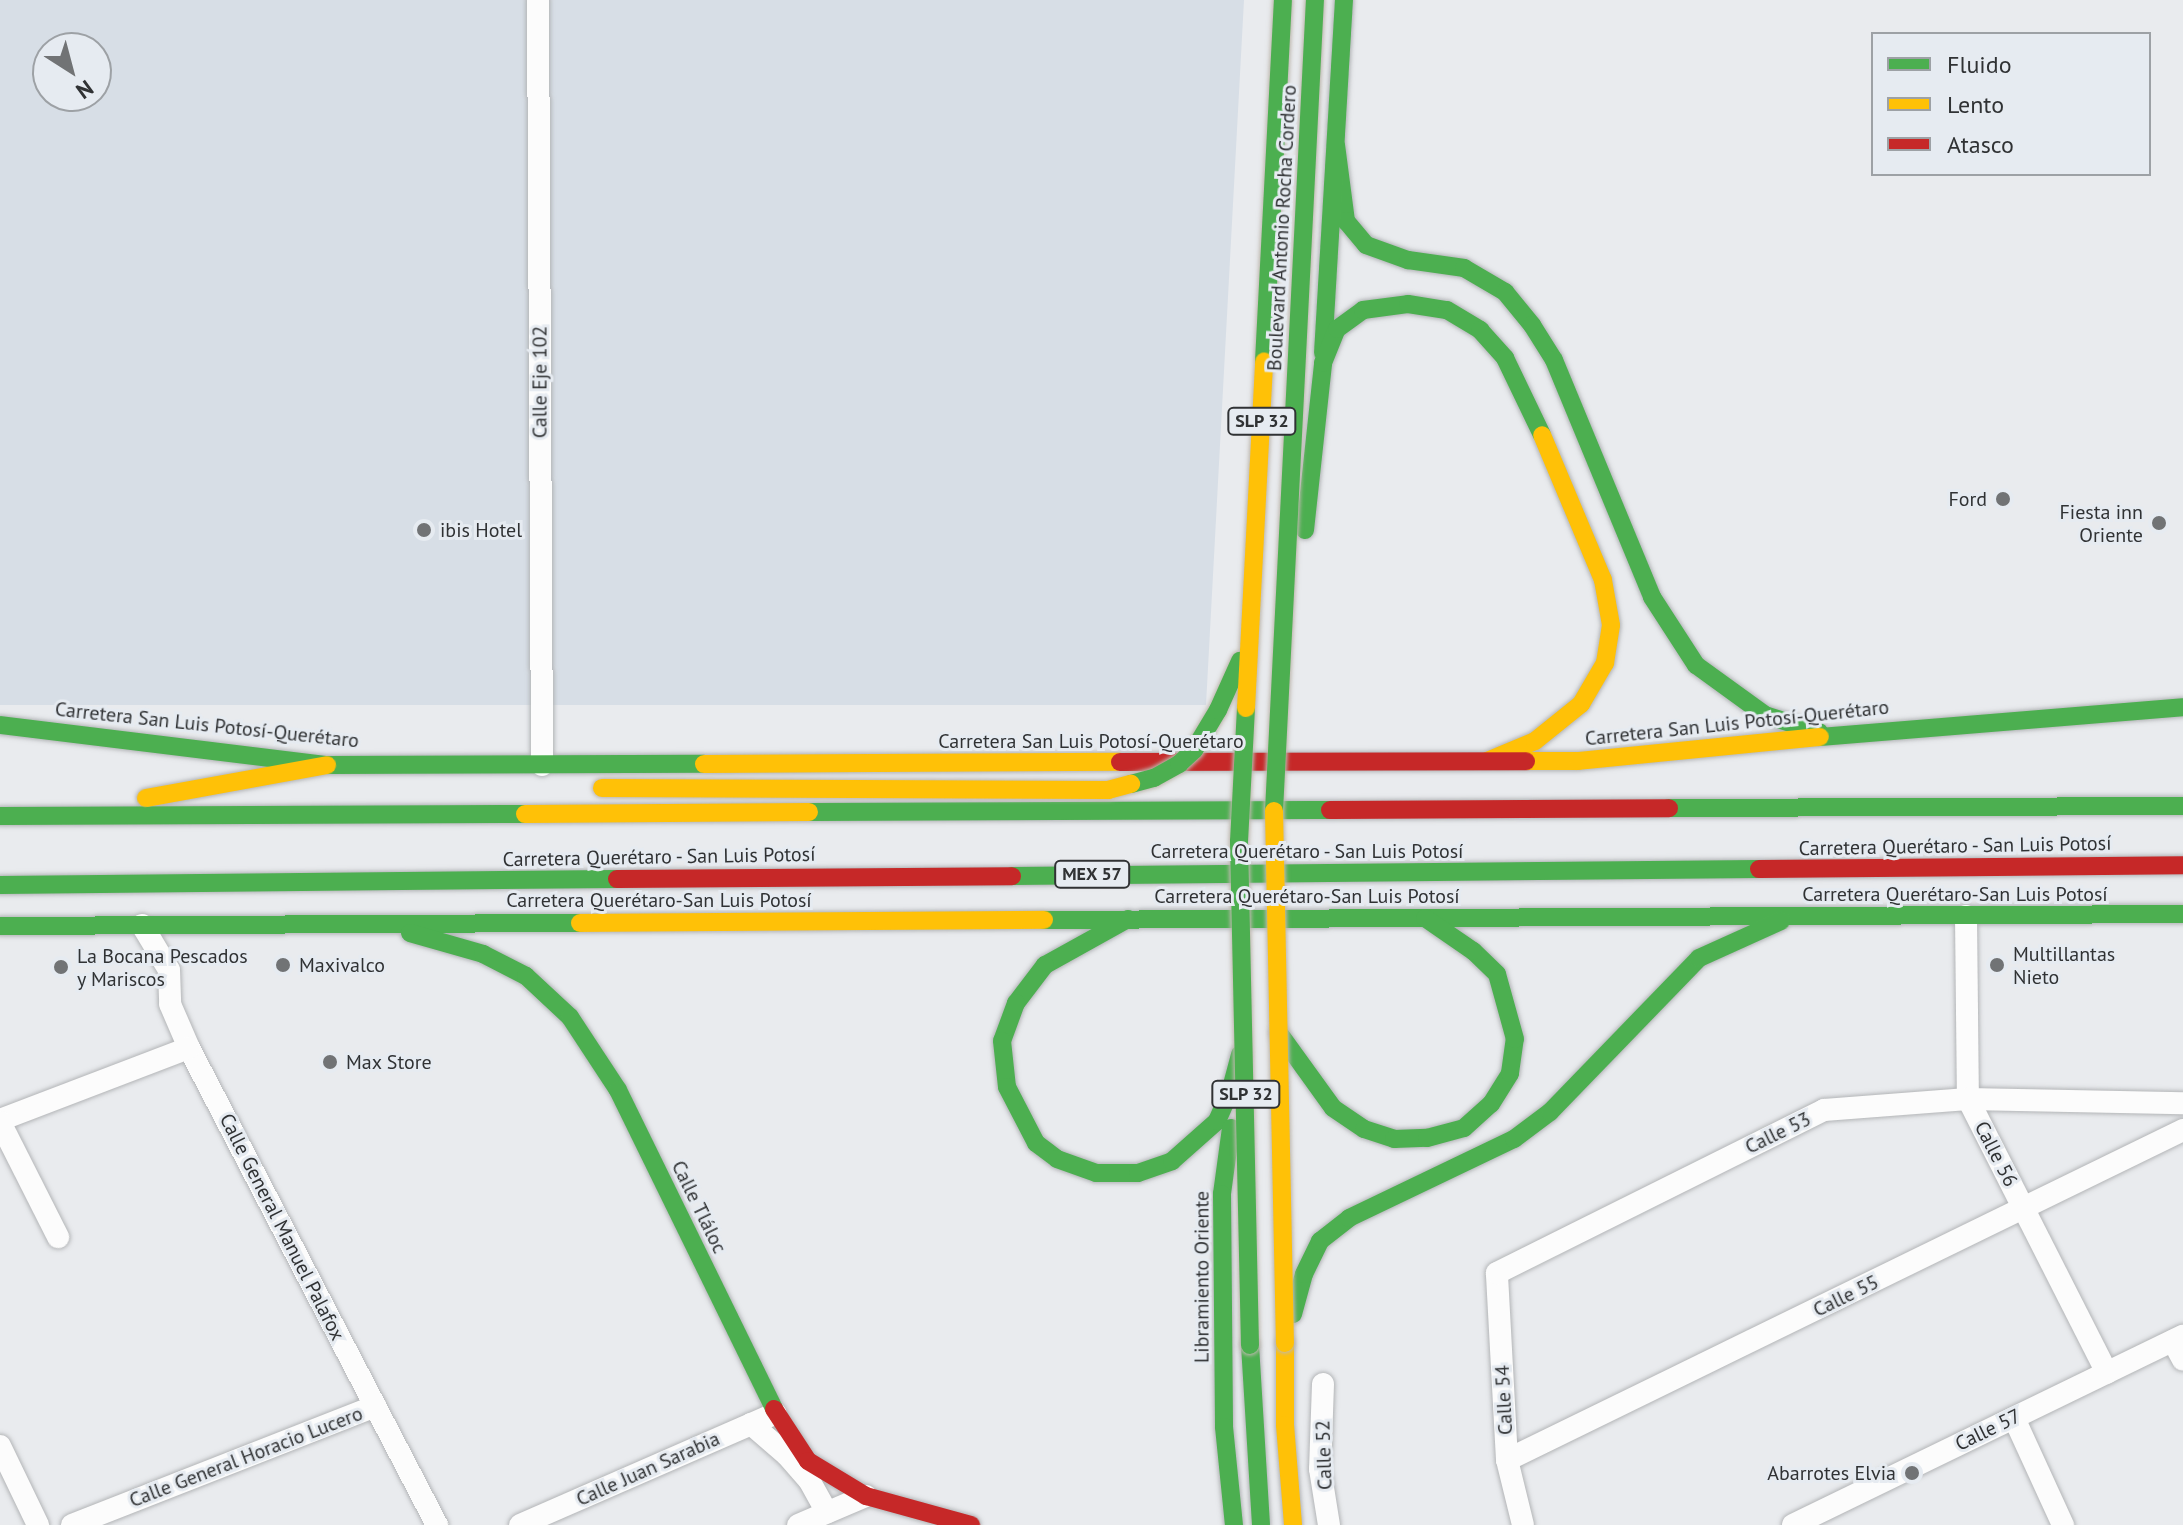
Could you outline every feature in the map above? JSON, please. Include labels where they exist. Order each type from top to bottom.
[{"type":"main road","name":"Boulevard Antonio Rocha Cordero","points":[[1245,1031],[1239,842],[1283,0]]},
{"type":"main road","name":"Boulevard Antonio Rocha Cordero","points":[[1279,1033],[1272,842],[1315,0]]},
{"type":"main road","points":[[1286,594],[1302,563],[1323,363],[1344,0]]},
{"type":"main road","name":"Boulevard Antonio Rocha Cordero","points":[[1263,13],[1247,320],[1266,357]]},
{"type":"main road","points":[[1336,145],[1346,221],[1366,245],[1408,260],[1464,268],[1505,292],[1532,325],[1554,360],[1652,597],[1675,637],[1696,665],[1765,715],[1832,736]]},
{"type":"main road","points":[[1323,363],[1337,329],[1363,310],[1408,304],[1447,310],[1480,330],[1505,358],[1532,411],[1603,580],[1611,625],[1605,663],[1581,704],[1535,741],[1487,761]]},
{"type":"main road","name":"SLP 32","points":[[595,788],[1108,790],[1139,784],[1179,764],[1194,750],[1218,710],[1251,635]]},
{"type":"main road","name":"Carretera San Luis Potosí-Querétaro","points":[[0,725],[327,765],[1578,761],[2183,707]]},
{"type":"main road","points":[[50,816],[327,765]]},
{"type":"main road","points":[[193,789],[300,790]]},
{"type":"main road","name":"Carretera Querétaro - San Luis Potosí","points":[[0,816],[2183,806]]},
{"type":"main road","name":"Carretera Querétaro - San Luis Potosí","points":[[0,885],[2183,865]]},
{"type":"main road","name":"Carretera Querétaro-San Luis Potosí","points":[[0,926],[2183,914]]},
{"type":"main road","points":[[1285,1343],[1304,1274],[1320,1241],[1349,1218],[1514,1139],[1550,1112],[1699,958],[1790,916]]},
{"type":"main road","points":[[1279,1033],[1333,1108],[1364,1129],[1394,1139],[1427,1138],[1464,1128],[1491,1104],[1510,1073],[1515,1039],[1508,1003],[1497,974],[1473,951],[1425,918]]},
{"type":"main road","points":[[1128,919],[1045,965],[1016,1003],[1002,1041],[1007,1087],[1036,1143],[1057,1159],[1096,1173],[1138,1173],[1172,1161],[1217,1121],[1230,1092],[1245,1031]]},
{"type":"main road","name":"Calle Tláloc","points":[[369,924],[483,954],[526,976],[570,1017],[618,1090],[776,1413],[808,1461],[866,1496],[971,1525]]},
{"type":"main road","name":"SLP 32","points":[[1245,1031],[1250,1345],[1261,1525]]},
{"type":"main road","name":"Libramiento Oriente","points":[[1234,1525],[1224,1427],[1222,1194],[1245,1031]]},
{"type":"main road","name":"SLP 32","points":[[1279,1033],[1285,1425],[1293,1525]]},
{"type":"street","name":"Calle Eje 102","points":[[538,0],[542,765]]},
{"type":"street","name":"Calle 56","points":[[1966,916],[1968,1099],[2107,1373]]},
{"type":"street","name":"Calle General Manuel Palafox","points":[[142,925],[169,970],[170,1004],[189,1048],[437,1525]]},
{"type":"street","points":[[58,1237],[0,1121],[189,1048]]},
{"type":"street","name":"Calle 53","points":[[1497,1273],[1824,1110],[1968,1099],[2183,1103]]},
{"type":"street","name":"Calle 55","points":[[1507,1460],[2183,1130]]},
{"type":"street","name":"Calle 54","points":[[1497,1273],[1507,1460],[1523,1525]]},
{"type":"street","name":"Calle 57","points":[[1793,1525],[2107,1373],[2180,1346]]},
{"type":"street","name":"Calle 52","points":[[1323,1384],[1320,1469],[1329,1525]]},
{"type":"street","name":"Calle General Horacio Lucero","points":[[72,1525],[375,1406]]},
{"type":"street","name":"Calle Juan Sarabia","points":[[520,1525],[776,1413]]},
{"type":"street","points":[[2014,1418],[2063,1525]]},
{"type":"street","points":[[751,1424],[787,1455],[809,1480],[827,1512]]},
{"type":"street","points":[[0,1446],[38,1525]]},
{"type":"street","points":[[798,1525],[866,1496]]},
{"type":"shaded area","points":[[0,0],[1244,0],[1206,705],[0,705]]},
{"type":"traffic: fast","points":[[1264,361],[1283,0]]},
{"type":"traffic: fast","points":[[1274,811],[1315,0]]},
{"type":"traffic: fast","points":[[1323,353],[1344,0]]},
{"type":"traffic: fast","points":[[1336,145],[1346,221],[1366,245],[1408,260],[1464,268],[1505,292],[1532,325],[1554,360],[1652,597],[1696,665],[1765,715],[1819,732]]},
{"type":"traffic: fast","points":[[1305,530],[1323,363],[1337,329],[1363,310],[1408,304],[1447,310],[1480,330],[1505,358],[1542,435]]},
{"type":"traffic: fast","points":[[1131,784],[1154,778],[1179,764],[1194,750],[1218,710],[1240,661]]},
{"type":"traffic: fast","points":[[1820,737],[2183,707]]},
{"type":"traffic: fast","points":[[1246,708],[1239,842],[1250,1345]]},
{"type":"traffic: fast","points":[[0,725],[327,765],[704,764]]},
{"type":"traffic: fast","points":[[1669,808],[2183,806]]},
{"type":"traffic: fast","points":[[809,812],[1330,810]]},
{"type":"traffic: fast","points":[[0,816],[525,814]]},
{"type":"traffic: fast","points":[[1012,876],[1759,869]]},
{"type":"traffic: fast","points":[[0,885],[617,879]]},
{"type":"traffic: fast","points":[[1044,920],[2183,914]]},
{"type":"traffic: fast","points":[[1279,1033],[1333,1108],[1364,1129],[1394,1139],[1427,1138],[1464,1128],[1491,1104],[1510,1073],[1515,1039],[1497,974],[1473,951],[1425,918]]},
{"type":"traffic: fast","points":[[1128,919],[1045,965],[1016,1003],[1002,1041],[1007,1087],[1036,1143],[1057,1159],[1096,1173],[1138,1173],[1172,1161],[1217,1121],[1230,1092],[1240,1054]]},
{"type":"traffic: fast","points":[[1293,1314],[1304,1274],[1320,1241],[1349,1218],[1514,1139],[1550,1112],[1699,958],[1781,921]]},
{"type":"traffic: fast","points":[[0,926],[580,923]]},
{"type":"traffic: fast","points":[[410,933],[483,954],[526,976],[570,1017],[618,1090],[774,1409]]},
{"type":"traffic: fast","points":[[1231,1128],[1222,1194],[1224,1427],[1234,1525]]},
{"type":"traffic: fast","points":[[1250,1345],[1261,1525]]},
{"type":"traffic: slow","points":[[1246,708],[1264,361]]},
{"type":"traffic: slow","points":[[1487,761],[1535,741],[1581,704],[1605,663],[1611,625],[1603,580],[1542,435]]},
{"type":"traffic: slow","points":[[1526,761],[1578,761],[1820,737]]},
{"type":"traffic: slow","points":[[704,764],[1120,762]]},
{"type":"traffic: slow","points":[[146,798],[327,765]]},
{"type":"traffic: slow","points":[[602,788],[1108,790],[1131,784]]},
{"type":"traffic: slow","points":[[1274,811],[1285,1343]]},
{"type":"traffic: slow","points":[[525,814],[809,812]]},
{"type":"traffic: slow","points":[[580,923],[1044,920]]},
{"type":"traffic: slow","points":[[1285,1343],[1285,1425],[1293,1525]]},
{"type":"traffic: jam","points":[[1120,762],[1526,761]]},
{"type":"traffic: jam","points":[[1330,810],[1669,808]]},
{"type":"traffic: jam","points":[[1759,869],[2183,865]]},
{"type":"traffic: jam","points":[[617,879],[1012,876]]},
{"type":"traffic: jam","points":[[774,1409],[808,1461],[866,1496],[971,1525]]},
{"type":"place","name":"Ford","points":[[2003,499]]},
{"type":"place","name":"Fiesta inn Oriente","points":[[2159,523]]},
{"type":"place","name":"ibis Hotel","points":[[424,530]]},
{"type":"place","name":"Maxivalco","points":[[283,965]]},
{"type":"place","name":"Multillantas Nieto","points":[[1997,965]]},
{"type":"place","name":"La Bocana Pescados y Mariscos","points":[[61,967]]},
{"type":"place","name":"Max Store","points":[[330,1062]]},
{"type":"place","name":"Abarrotes Elvia","points":[[1912,1473]]}]
